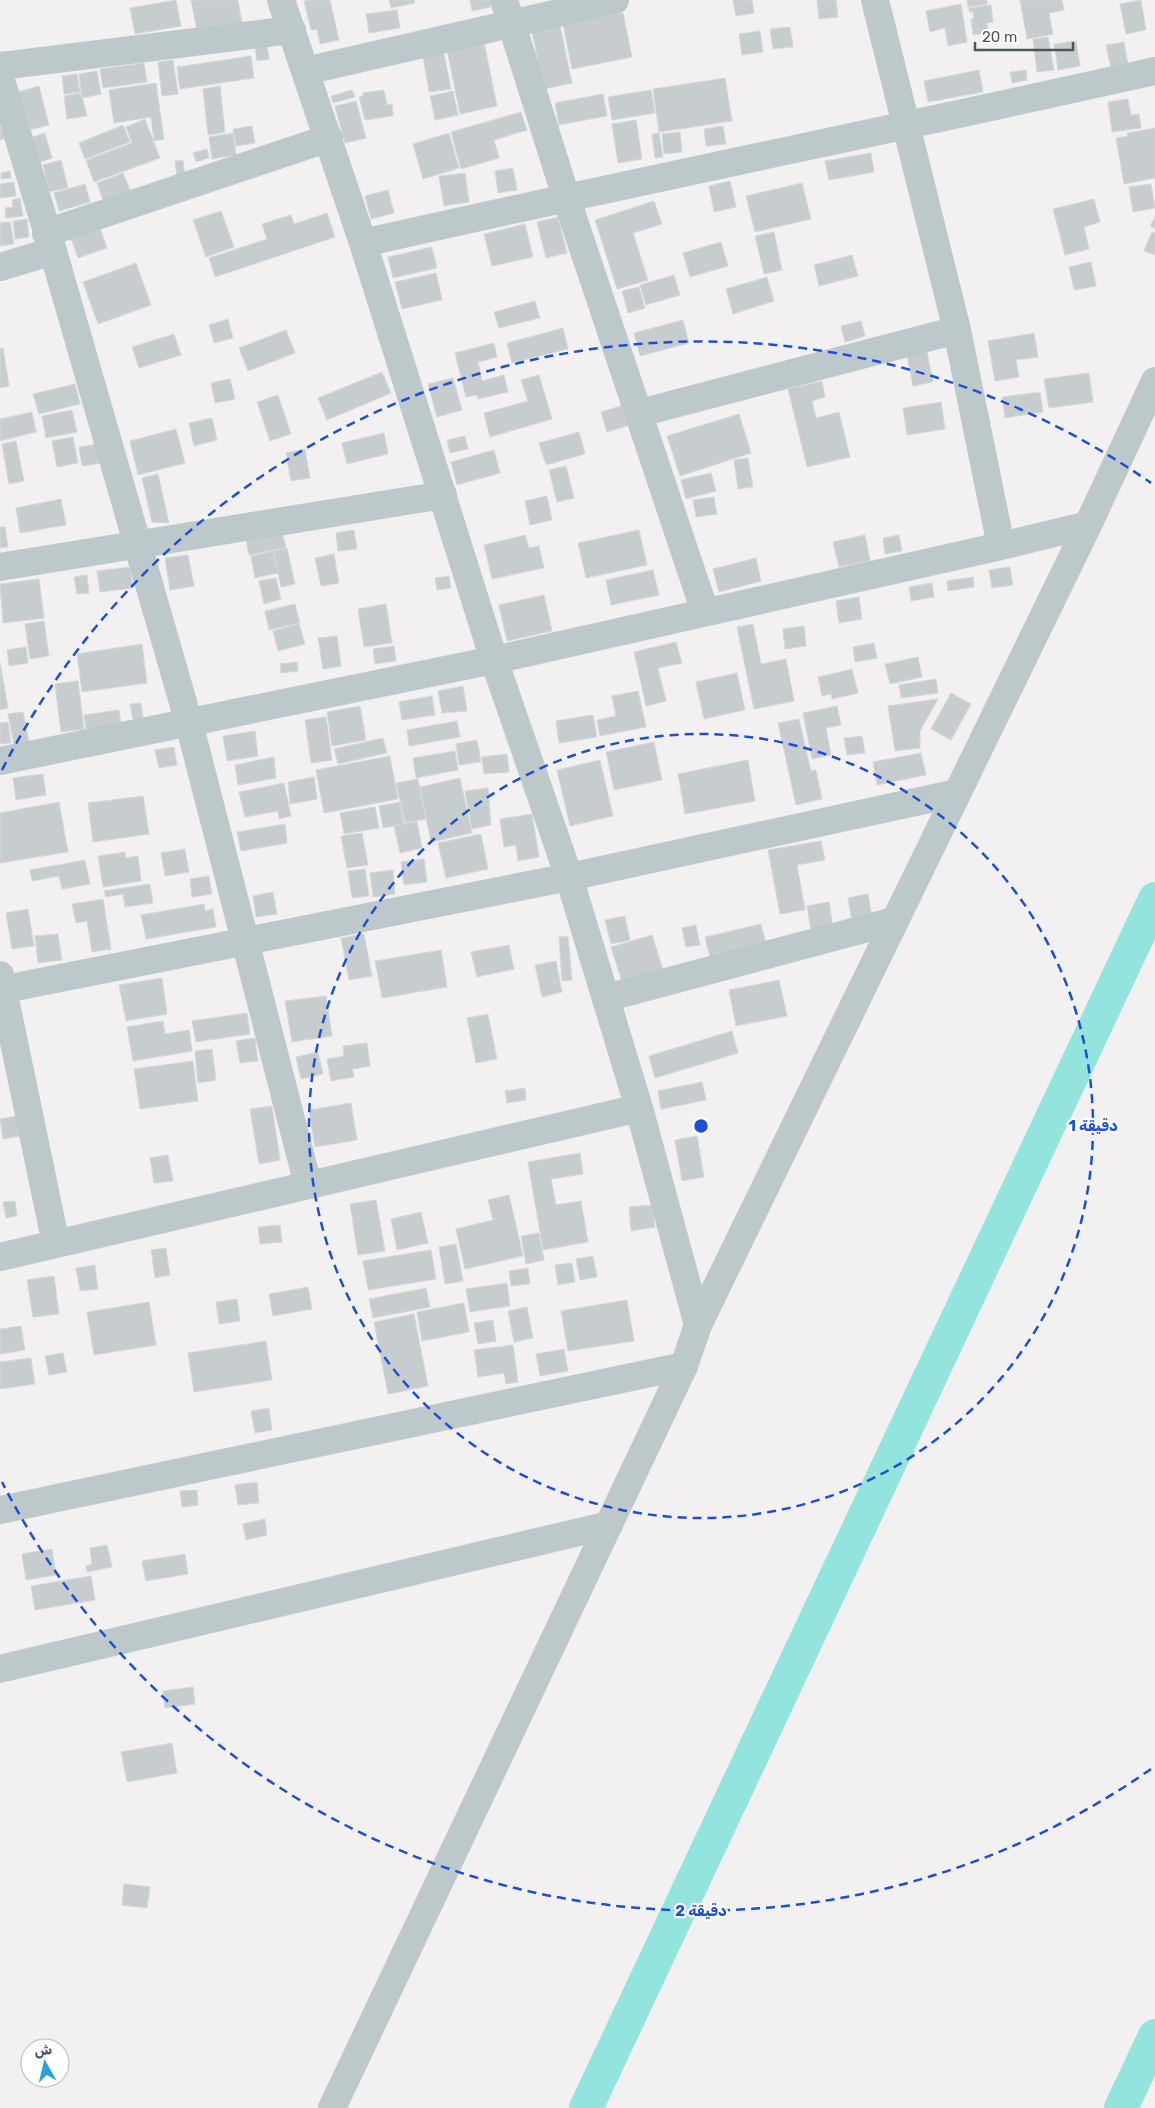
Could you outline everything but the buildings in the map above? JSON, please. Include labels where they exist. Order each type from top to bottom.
[{"type":"street","points":[[281,0],[363,243],[494,660],[569,877],[639,1108],[698,1325]]},
{"type":"street","points":[[305,71],[508,12],[614,0]]},
{"type":"street","points":[[874,0],[957,330],[1001,546]]},
{"type":"street","points":[[508,12],[566,197],[640,413],[705,612]]},
{"type":"street","points":[[0,66],[292,30]]},
{"type":"street","points":[[363,243],[566,197],[906,127],[1155,71]]},
{"type":"street","points":[[0,77],[50,242],[189,723],[308,1184]]},
{"type":"street","points":[[0,266],[50,242],[329,138]]},
{"type":"street","points":[[640,413],[957,330]]},
{"type":"street","points":[[332,2108],[684,1366],[698,1325],[1088,525],[1155,381]]},
{"type":"street","points":[[0,568],[443,495]]},
{"type":"street","points":[[0,761],[494,660],[1088,525]]},
{"type":"street","points":[[56,1244],[1,985],[569,877],[957,793]]},
{"type":"street","points":[[606,998],[894,921]]},
{"type":"street","points":[[0,1257],[639,1108]]},
{"type":"street","points":[[0,1510],[684,1366]]},
{"type":"street","points":[[0,1669],[609,1525]]},
{"type":"waterway","points":[[586,2108],[1155,899]]},
{"type":"waterway","points":[[1121,2108],[1155,2036]]}]
